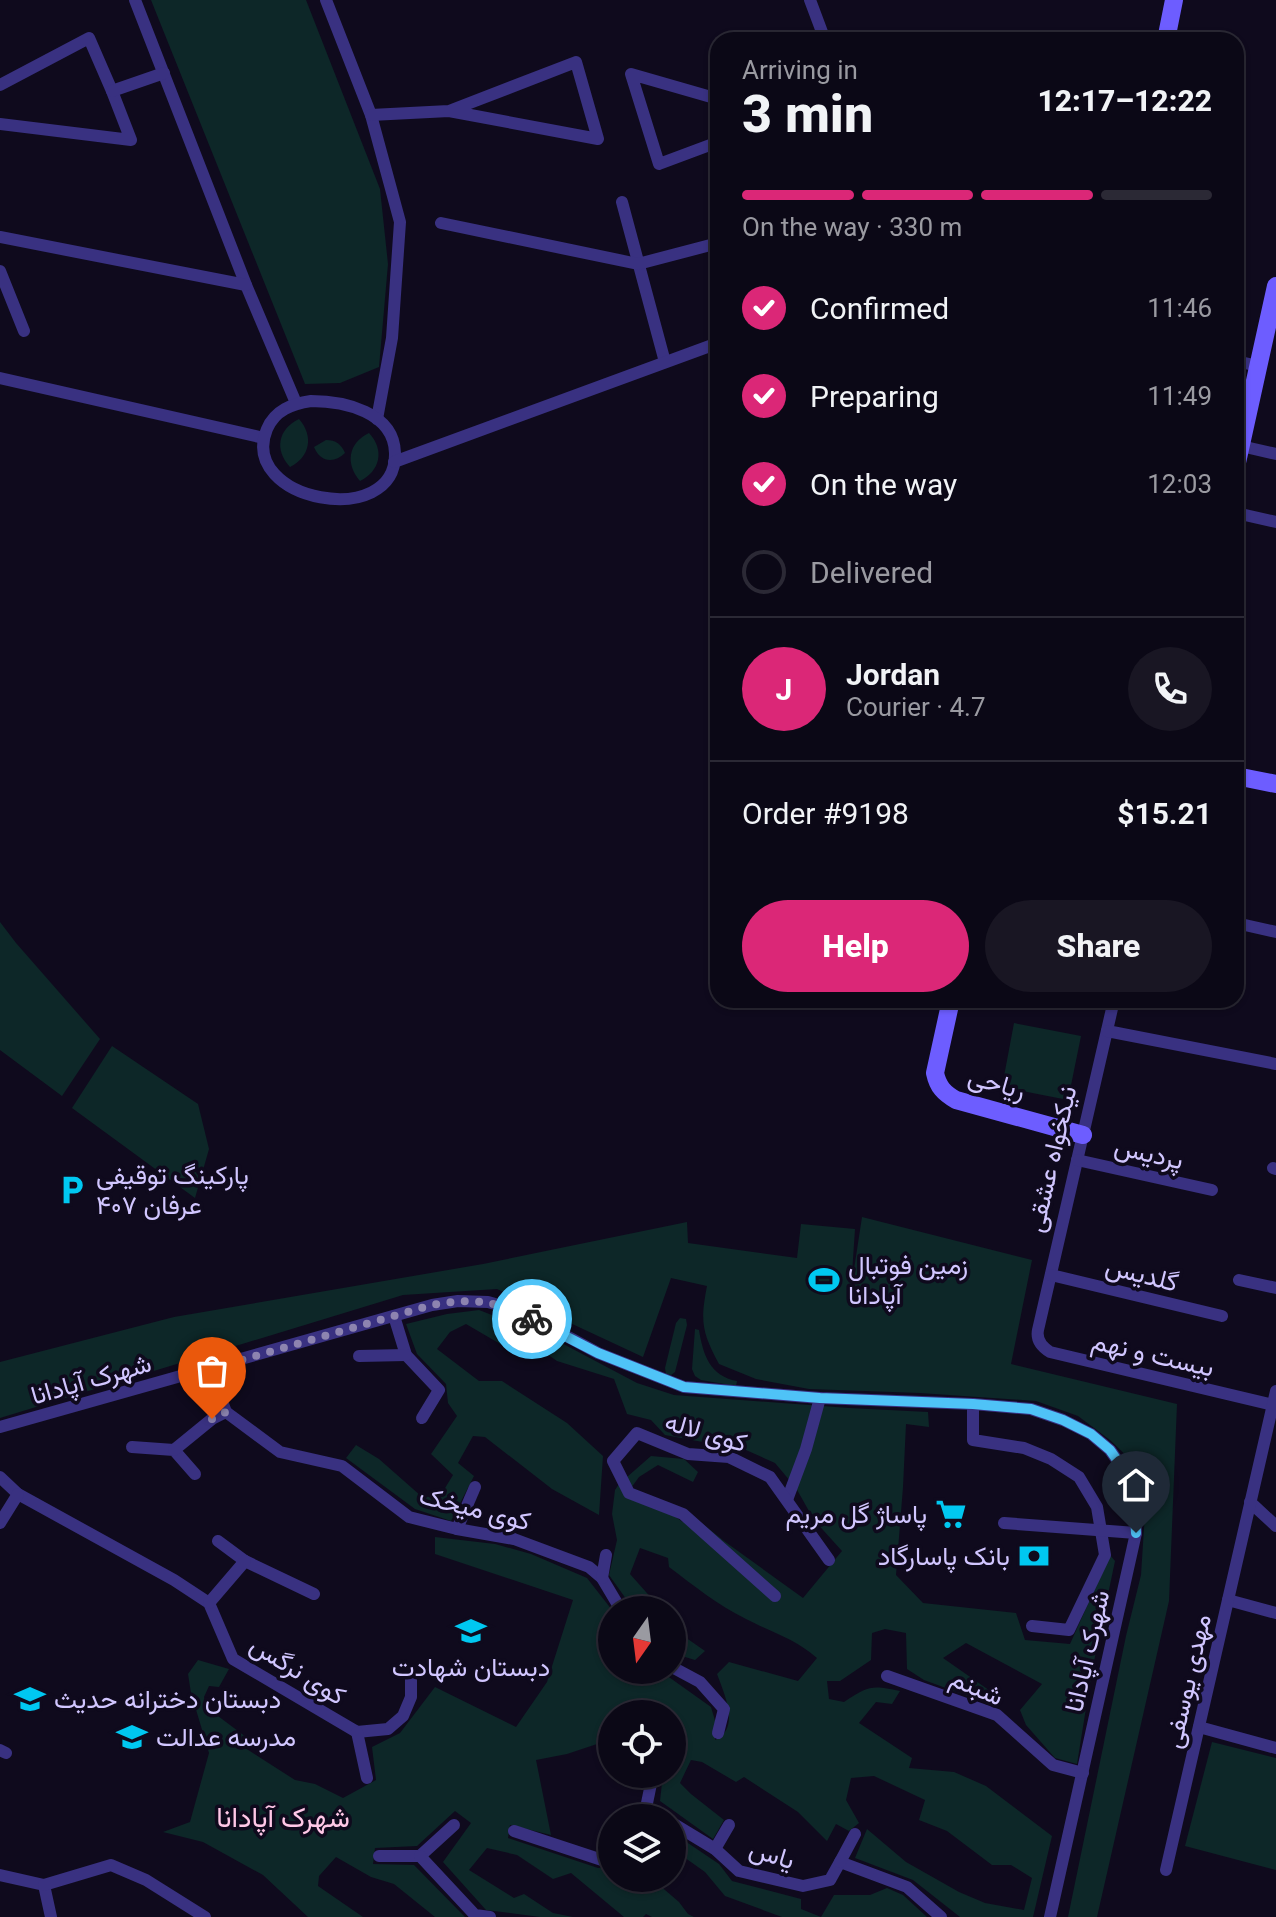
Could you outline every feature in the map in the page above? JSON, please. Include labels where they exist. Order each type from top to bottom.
[{"type":"street","points":[[135,0],[246,285],[296,403]]},
{"type":"street","points":[[326,0],[371,115],[400,222],[392,338],[377,419]]},
{"type":"street","points":[[810,0],[822,32]]},
{"type":"street","points":[[1168,32],[1174,0]]},
{"type":"street","points":[[0,85],[89,38],[131,140],[0,124]]},
{"type":"street","points":[[371,115],[449,111],[598,139],[576,62],[449,111]]},
{"type":"street","points":[[112,91],[164,73]]},
{"type":"street","points":[[710,97],[631,74],[659,164],[710,145]]},
{"type":"street","points":[[622,202],[665,362]]},
{"type":"street","points":[[441,223],[638,264],[710,245]]},
{"type":"street","points":[[0,237],[246,285]]},
{"type":"street","points":[[0,271],[24,331]]},
{"type":"street","points":[[1244,432],[1272,319],[1276,286]]},
{"type":"street","points":[[394,462],[710,346]]},
{"type":"street","points":[[1244,363],[1258,366]]},
{"type":"street","points":[[0,378],[264,438]]},
{"type":"street","points":[[296,403],[338,403],[377,419],[392,438],[394,462],[383,484],[362,497],[320,497],[294,489],[273,473],[267,462],[264,438],[268,426],[275,416],[296,403]]},
{"type":"street","points":[[1244,447],[1276,454]]},
{"type":"street","points":[[1244,515],[1276,522]]},
{"type":"street","points":[[1244,778],[1276,784]]},
{"type":"street","points":[[1244,925],[1276,932]]},
{"type":"street","name":"ریاحی","points":[[949,1008],[935,1073],[942,1090],[956,1100],[1083,1135]]},
{"type":"street","name":"نیکخواه عشقی","points":[[1038,1330],[1112,1008]]},
{"type":"street","points":[[1107,1031],[1276,1064]]},
{"type":"street","name":"پردیس","points":[[1077,1160],[1212,1190]]},
{"type":"street","name":"گلدیس","points":[[1051,1275],[1222,1316]]},
{"type":"street","points":[[1239,1280],[1276,1288]]},
{"type":"street","name":"شهرک آپادانا","points":[[0,1427],[432,1305],[458,1301],[488,1302],[506,1307],[598,1353],[684,1387],[1031,1409],[1063,1420],[1091,1434],[1110,1450],[1126,1473],[1134,1495],[1136,1533],[1050,1917]]},
{"type":"street","points":[[394,1316],[406,1355],[439,1390],[422,1418]]},
{"type":"street","name":"بیست و نهم","points":[[1038,1330],[1040,1343],[1050,1352],[1273,1405]]},
{"type":"street","points":[[359,1356],[406,1355]]},
{"type":"street","points":[[132,1447],[174,1450],[212,1419],[226,1412],[216,1386],[221,1366]]},
{"type":"street","name":"مهدی یوسفی","points":[[1166,1870],[1276,1391]]},
{"type":"street","points":[[787,1500],[820,1398]]},
{"type":"street","points":[[973,1404],[973,1440],[1024,1448],[1051,1459],[1079,1477],[1097,1507],[1105,1555],[1069,1630],[1032,1626]]},
{"type":"street","name":"کوی میخک","points":[[226,1412],[280,1452],[342,1466],[409,1517],[514,1539],[589,1567],[602,1578]]},
{"type":"street","name":"کوی لاله","points":[[775,1596],[683,1514],[629,1493],[613,1461],[637,1433],[688,1454],[729,1457],[770,1477],[829,1560]]},
{"type":"street","points":[[174,1450],[195,1474]]},
{"type":"street","points":[[1261,1454],[1276,1457]]},
{"type":"street","points":[[0,1477],[18,1494],[174,1580],[209,1603],[245,1561]]},
{"type":"street","points":[[457,1529],[475,1487]]},
{"type":"street","points":[[0,1523],[18,1494]]},
{"type":"street","points":[[1250,1502],[1276,1526]]},
{"type":"street","points":[[1004,1523],[1136,1533]]},
{"type":"street","points":[[218,1541],[245,1561],[314,1594]]},
{"type":"street","points":[[606,1555],[602,1578],[613,1596]]},
{"type":"street","points":[[1228,1600],[1276,1613]]},
{"type":"street","name":"کوی نرگس","points":[[209,1603],[233,1659],[357,1732],[388,1729],[403,1716],[411,1697],[411,1677]]},
{"type":"street","points":[[686,1674],[700,1682],[724,1709],[718,1733]]},
{"type":"street","name":"شبنم","points":[[887,1676],[997,1715],[1053,1765],[1083,1773]]},
{"type":"street","points":[[1199,1727],[1276,1748]]},
{"type":"street","points":[[357,1732],[367,1778]]},
{"type":"street","points":[[379,1856],[420,1856],[454,1825]]},
{"type":"street","points":[[715,1849],[729,1825]]},
{"type":"street","points":[[514,1831],[598,1859]]},
{"type":"street","name":"یاس","points":[[686,1831],[715,1849],[739,1871],[803,1886],[830,1880],[840,1862]]},
{"type":"street","points":[[855,1834],[840,1862],[907,1887],[941,1917]]},
{"type":"street","points":[[420,1856],[475,1916],[490,1917]]},
{"type":"street","points":[[0,1875],[44,1885],[111,1865],[146,1880],[205,1917]]},
{"type":"street","points":[[44,1885],[51,1917]]},
{"type":"green space","points":[[151,0],[306,0],[380,189],[388,264],[379,367],[340,383],[305,384]]},
{"type":"green space","points":[[299,419],[307,432],[308,446],[302,458],[290,467],[282,454],[281,440],[286,428]]},
{"type":"green space","points":[[369,433],[377,446],[378,460],[372,472],[360,481],[352,468],[351,454],[357,442]]},
{"type":"green space","points":[[326,440],[338,443],[345,453],[332,460],[320,456],[314,447]]},
{"type":"green space","points":[[0,922],[100,1039],[62,1096],[0,1050]]},
{"type":"green space","points":[[1014,1023],[1081,1036],[1068,1100],[1002,1087]]},
{"type":"green space","points":[[112,1046],[198,1104],[209,1149],[195,1198],[72,1108]]},
{"type":"green space","points":[[862,1217],[1032,1260],[1011,1364],[1177,1404],[1169,1601],[1097,1917],[1068,1917],[1141,1575],[1146,1497],[1136,1465],[1078,1416],[1036,1401],[809,1389],[756,1379],[719,1364],[704,1326],[707,1286],[671,1278],[643,1357],[497,1289],[403,1295],[0,1418],[0,1362],[174,1317],[483,1264],[687,1222],[688,1243],[797,1258],[801,1224],[855,1229],[851,1289]]},
{"type":"green space","points":[[479,1310],[552,1338],[637,1383],[674,1395],[928,1412],[929,1427],[906,1424],[896,1575],[923,1603],[1016,1613],[1025,1640],[1070,1644],[1110,1555],[1115,1561],[1077,1764],[1055,1758],[1026,1725],[1020,1710],[1042,1684],[966,1643],[943,1658],[996,1695],[984,1702],[924,1680],[907,1669],[906,1633],[885,1629],[872,1633],[871,1660],[840,1681],[827,1681],[829,1699],[844,1702],[870,1688],[900,1691],[892,1704],[876,1702],[859,1723],[912,1758],[909,1768],[954,1772],[986,1786],[1052,1836],[1033,1917],[960,1917],[913,1880],[855,1858],[867,1829],[906,1862],[959,1892],[985,1903],[1024,1910],[1032,1878],[1011,1865],[992,1865],[947,1831],[919,1820],[925,1800],[874,1776],[851,1778],[846,1800],[859,1823],[849,1831],[836,1824],[827,1841],[798,1812],[744,1777],[736,1782],[702,1762],[691,1760],[686,1770],[686,1700],[598,1700],[598,1744],[536,1760],[551,1835],[510,1825],[508,1838],[598,1868],[598,1892],[667,1892],[694,1917],[652,1917],[646,1914],[643,1917],[624,1917],[571,1873],[553,1879],[517,1855],[487,1848],[469,1870],[514,1898],[524,1894],[553,1913],[573,1917],[540,1917],[486,1910],[443,1862],[471,1823],[455,1811],[417,1846],[375,1848],[373,1864],[414,1865],[465,1917],[435,1917],[394,1884],[371,1877],[336,1857],[319,1876],[318,1886],[363,1917],[308,1917],[263,1875],[203,1842],[163,1832],[190,1822],[209,1753],[188,1674],[198,1660],[229,1669],[219,1687],[209,1686],[204,1697],[206,1707],[246,1737],[242,1746],[295,1780],[315,1784],[343,1798],[376,1780],[372,1747],[400,1733],[435,1687],[516,1727],[547,1682],[573,1600],[435,1554],[435,1537],[495,1544],[531,1554],[587,1578],[601,1596],[598,1596],[598,1684],[679,1684],[711,1707],[716,1724],[715,1740],[723,1735],[729,1719],[717,1674],[729,1662],[798,1681],[817,1658],[792,1641],[716,1601],[669,1567],[668,1558],[640,1548],[630,1574],[650,1596],[624,1596],[609,1575],[617,1540],[612,1514],[615,1490],[651,1456],[684,1459],[698,1472],[693,1482],[658,1465],[639,1477],[631,1488],[683,1522],[693,1516],[803,1598],[842,1551],[814,1520],[796,1488],[775,1463],[746,1450],[665,1435],[651,1420],[627,1414],[614,1379],[557,1361],[534,1345],[502,1345],[466,1324],[450,1332],[437,1349],[479,1381],[502,1381],[567,1423],[603,1456],[599,1515],[552,1489],[485,1437],[473,1436],[458,1463],[474,1476],[451,1521],[415,1509],[346,1458],[356,1445],[379,1459],[421,1496],[439,1498],[453,1475],[431,1454],[457,1416],[448,1403],[446,1384],[417,1354],[406,1324]]},
{"type":"green space","points":[[680,1318],[686,1319],[687,1325],[675,1372],[666,1374],[676,1323]]},
{"type":"green space","points":[[695,1329],[699,1330],[709,1363],[720,1374],[737,1381],[736,1386],[701,1380],[695,1376],[692,1369]]},
{"type":"green space","points":[[686,1638],[705,1651],[695,1660],[686,1657]]},
{"type":"green space","points":[[1212,1742],[1276,1758],[1276,1870],[1185,1846]]},
{"type":"green space","points":[[661,1788],[685,1788],[724,1820],[713,1839],[686,1820],[686,1804],[664,1804],[660,1801]]},
{"type":"green space","points":[[686,1842],[719,1864],[732,1881],[801,1899],[801,1909],[821,1917],[782,1917],[725,1896],[705,1872],[686,1859]]},
{"type":"green space","points":[[887,1888],[903,1895],[927,1917],[821,1917],[834,1895],[870,1895]]},
{"type":"way so far","points":[[212,1419],[226,1412],[216,1386],[221,1366],[432,1305],[458,1301],[488,1302],[532,1319]]},
{"type":"place","name":"پارکینگ توقیفی عرفان ۴۰۷","points":[[72,1190]]},
{"type":"place","name":"زمین فوتبال آپادانا","points":[[824,1280]]},
{"type":"place","name":"پاساژ گل مریم","points":[[951,1514]]},
{"type":"place","name":"بانک پاسارگاد","points":[[1034,1556]]},
{"type":"place","name":"دبستان شهادت","points":[[471,1631]]},
{"type":"place","name":"دبستان دخترانه حدیث","points":[[30,1699]]},
{"type":"place","name":"مدرسه عدالت","points":[[132,1737]]},
{"type":"district","name":"شهرک آپادانا","points":[[283,1817]]},
{"type":"route","points":[[532,1319],[598,1353],[684,1387],[1031,1409],[1063,1420],[1091,1434],[1110,1450],[1126,1473],[1134,1495],[1136,1533]]}]
